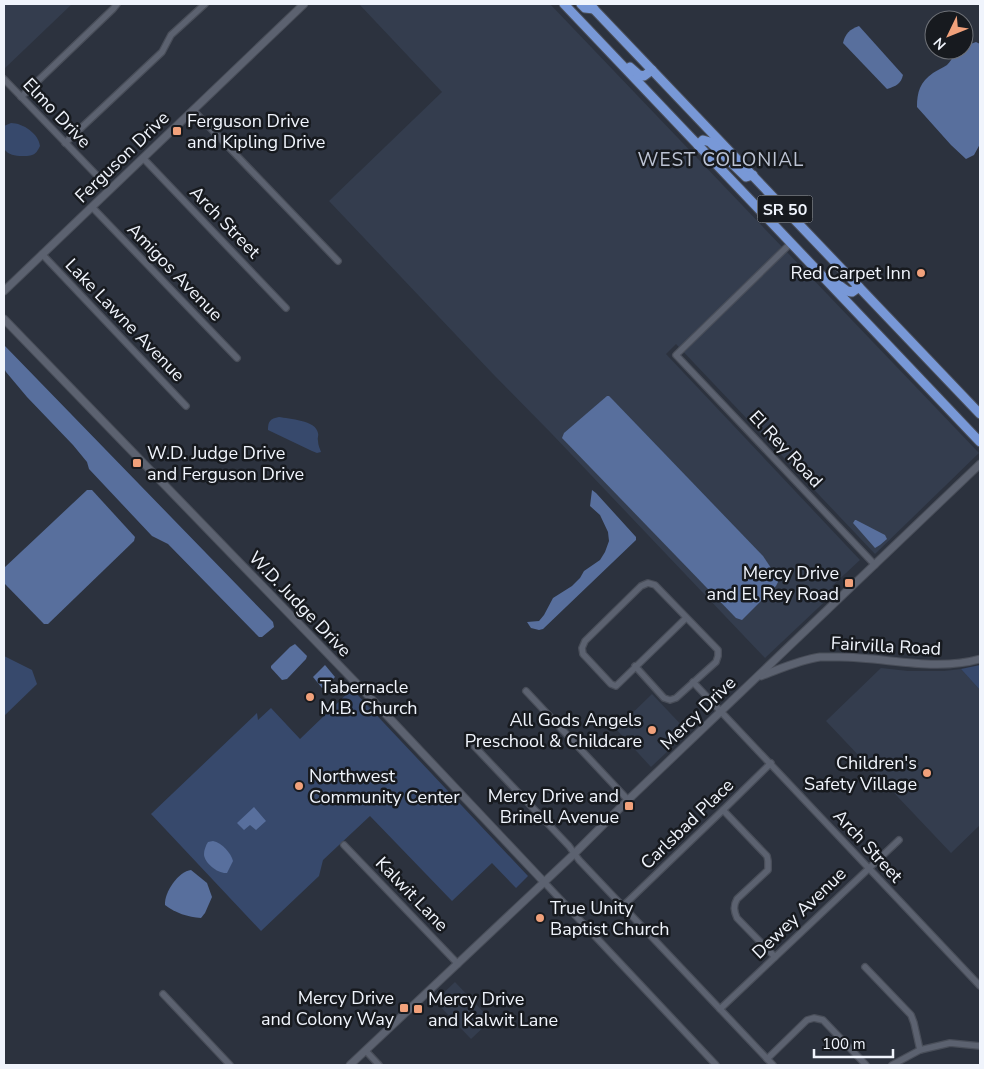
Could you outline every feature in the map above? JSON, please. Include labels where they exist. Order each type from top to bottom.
[{"type":"highway","name":"SR 50","points":[[564,4],[980,442]]},
{"type":"highway","points":[[581,4],[585,8],[592,6]]},
{"type":"highway","name":"SR 50","points":[[592,6],[980,414]]},
{"type":"highway","points":[[598,40],[606,42],[639,75],[644,76],[652,70]]},
{"type":"highway","points":[[698,145],[703,140],[710,142],[746,177],[753,175]]},
{"type":"highway","points":[[802,254],[811,257],[847,292],[852,292],[859,287]]},
{"type":"street","points":[[21,97],[117,4]]},
{"type":"street","points":[[65,143],[162,52],[171,36],[205,4]]},
{"type":"street","name":"Ferguson Drive","points":[[4,291],[304,4]]},
{"type":"street","name":"Elmo Drive","points":[[4,79],[110,189]]},
{"type":"street","points":[[193,110],[338,261]]},
{"type":"street","name":"Arch Street","points":[[143,158],[286,308]]},
{"type":"street","name":"Amigos Avenue","points":[[92,206],[237,358]]},
{"type":"street","name":"El Rey Road","points":[[792,243],[676,354],[875,565]]},
{"type":"street","name":"Lake Lawne Avenue","points":[[42,254],[186,406]]},
{"type":"street","name":"W.D. Judge Drive","points":[[4,319],[362,689],[716,1065]]},
{"type":"street","name":"Mercy Drive","points":[[350,1065],[574,854],[628,800],[980,464]]},
{"type":"street","points":[[635,666],[664,698],[670,700],[676,698],[716,662],[718,650],[655,585],[648,584],[641,586],[585,641],[582,648],[583,654],[611,684],[616,686],[635,666],[686,618]]},
{"type":"street","points":[[779,656],[790,664]]},
{"type":"street","name":"Fairvilla Road","points":[[756,678],[790,664],[820,657],[853,657],[932,665],[967,663],[980,660]]},
{"type":"street","name":"Arch Street","points":[[693,682],[980,986]]},
{"type":"street","points":[[526,691],[628,800]]},
{"type":"street","points":[[475,747],[773,1065]]},
{"type":"street","name":"Carlsbad Place","points":[[623,906],[770,763]]},
{"type":"street","points":[[723,810],[767,856],[768,870],[737,899],[734,912],[737,918],[775,957]]},
{"type":"street","name":"Dewey Avenue","points":[[720,1010],[899,840]]},
{"type":"street","name":"Kalwit Lane","points":[[344,845],[458,964]]},
{"type":"street","points":[[865,967],[911,1015],[920,1050]]},
{"type":"street","points":[[163,994],[230,1065]]},
{"type":"street","points":[[767,1059],[807,1020],[814,1018],[823,1020],[866,1065]]},
{"type":"street","points":[[892,1065],[920,1050],[950,1043],[980,1046]]},
{"type":"street","points":[[366,1050],[379,1065]]},
{"type":"shaded area","points":[[4,4],[72,4],[4,69]]},
{"type":"shaded area","points":[[359,4],[550,4],[979,453],[875,554],[676,344],[666,354],[860,560],[832,586],[836,591],[765,658],[329,201],[442,92]]},
{"type":"shaded area","points":[[859,26],[903,75],[901,81],[895,86],[887,89],[843,43],[848,32]]},
{"type":"shaded area","points":[[974,43],[980,44],[980,144],[974,155],[966,159],[917,107],[917,102],[920,88],[933,73],[947,65],[951,60],[974,60]]},
{"type":"shaded area","points":[[16,123],[34,133],[40,146],[35,154],[20,156],[8,153],[4,149],[4,126]]},
{"type":"shaded area","points":[[4,345],[273,622],[274,627],[262,637],[259,637],[168,544],[152,536],[89,469],[87,462],[73,445],[6,372],[4,368]]},
{"type":"shaded area","points":[[607,396],[763,556],[777,577],[778,582],[776,586],[742,620],[736,618],[562,438],[564,433]]},
{"type":"shaded area","points":[[279,417],[302,421],[312,425],[318,433],[321,452],[312,451],[268,430],[270,421]]},
{"type":"shaded area","points":[[87,490],[92,490],[135,537],[134,541],[48,624],[44,624],[4,583],[4,568]]},
{"type":"shaded area","points":[[592,490],[636,537],[636,540],[543,629],[531,628],[527,622],[539,621],[553,598],[572,586],[584,571],[600,560],[605,552],[609,541],[608,532],[600,515],[590,506]]},
{"type":"shaded area","points":[[855,520],[885,535],[887,539],[875,548],[853,523]]},
{"type":"shaded area","points":[[295,644],[307,656],[306,659],[287,679],[282,680],[271,666]]},
{"type":"shaded area","points":[[4,656],[32,670],[37,684],[4,716]]},
{"type":"shaded area","points":[[325,665],[335,677],[322,688],[313,677]]},
{"type":"shaded area","points":[[980,665],[980,690],[961,669]]},
{"type":"shaded area","name":"Children's Safety Village","points":[[881,668],[908,671],[961,669],[980,690],[980,825],[951,853],[826,721]]},
{"type":"shaded area","points":[[352,689],[528,876],[516,888],[492,863],[452,901],[370,816],[323,860],[319,876],[261,931],[151,814],[257,713],[258,720],[271,708],[300,739]]},
{"type":"shaded area","name":"All Gods Angels Preschool & Childcare","points":[[652,694],[688,732],[651,767],[616,729]]},
{"type":"shaded area","points":[[254,807],[266,821],[256,830],[250,825],[244,830],[237,823]]},
{"type":"shaded area","points":[[213,841],[223,846],[232,858],[233,861],[227,873],[216,870],[206,861],[204,852],[208,842]]},
{"type":"shaded area","points":[[191,870],[207,883],[212,897],[201,918],[182,914],[165,905],[167,894],[173,883],[186,871]]},
{"type":"shaded area","points":[[455,982],[491,1020],[471,1039],[435,1001]]},
{"type":"place","name":"Ferguson Drive and Kipling Drive","points":[[177,131]]},
{"type":"place","name":"Red Carpet Inn","points":[[921,273]]},
{"type":"place","name":"W.D. Judge Drive and Ferguson Drive","points":[[137,463]]},
{"type":"place","name":"Mercy Drive and El Rey Road","points":[[849,583]]},
{"type":"place","name":"Tabernacle M.B. Church","points":[[310,697]]},
{"type":"place","name":"All Gods Angels Preschool & Childcare","points":[[652,730]]},
{"type":"place","name":"Children's Safety Village","points":[[927,773]]},
{"type":"place","name":"Northwest Community Center","points":[[299,786]]},
{"type":"place","name":"Mercy Drive and Brinell Avenue","points":[[629,806]]},
{"type":"place","name":"True Unity Baptist Church","points":[[540,918]]},
{"type":"place","name":"Mercy Drive and Colony Way","points":[[404,1008]]},
{"type":"place","name":"Mercy Drive and Kalwit Lane","points":[[418,1009]]},
{"type":"district","name":"WEST COLONIAL","points":[[721,159]]}]
